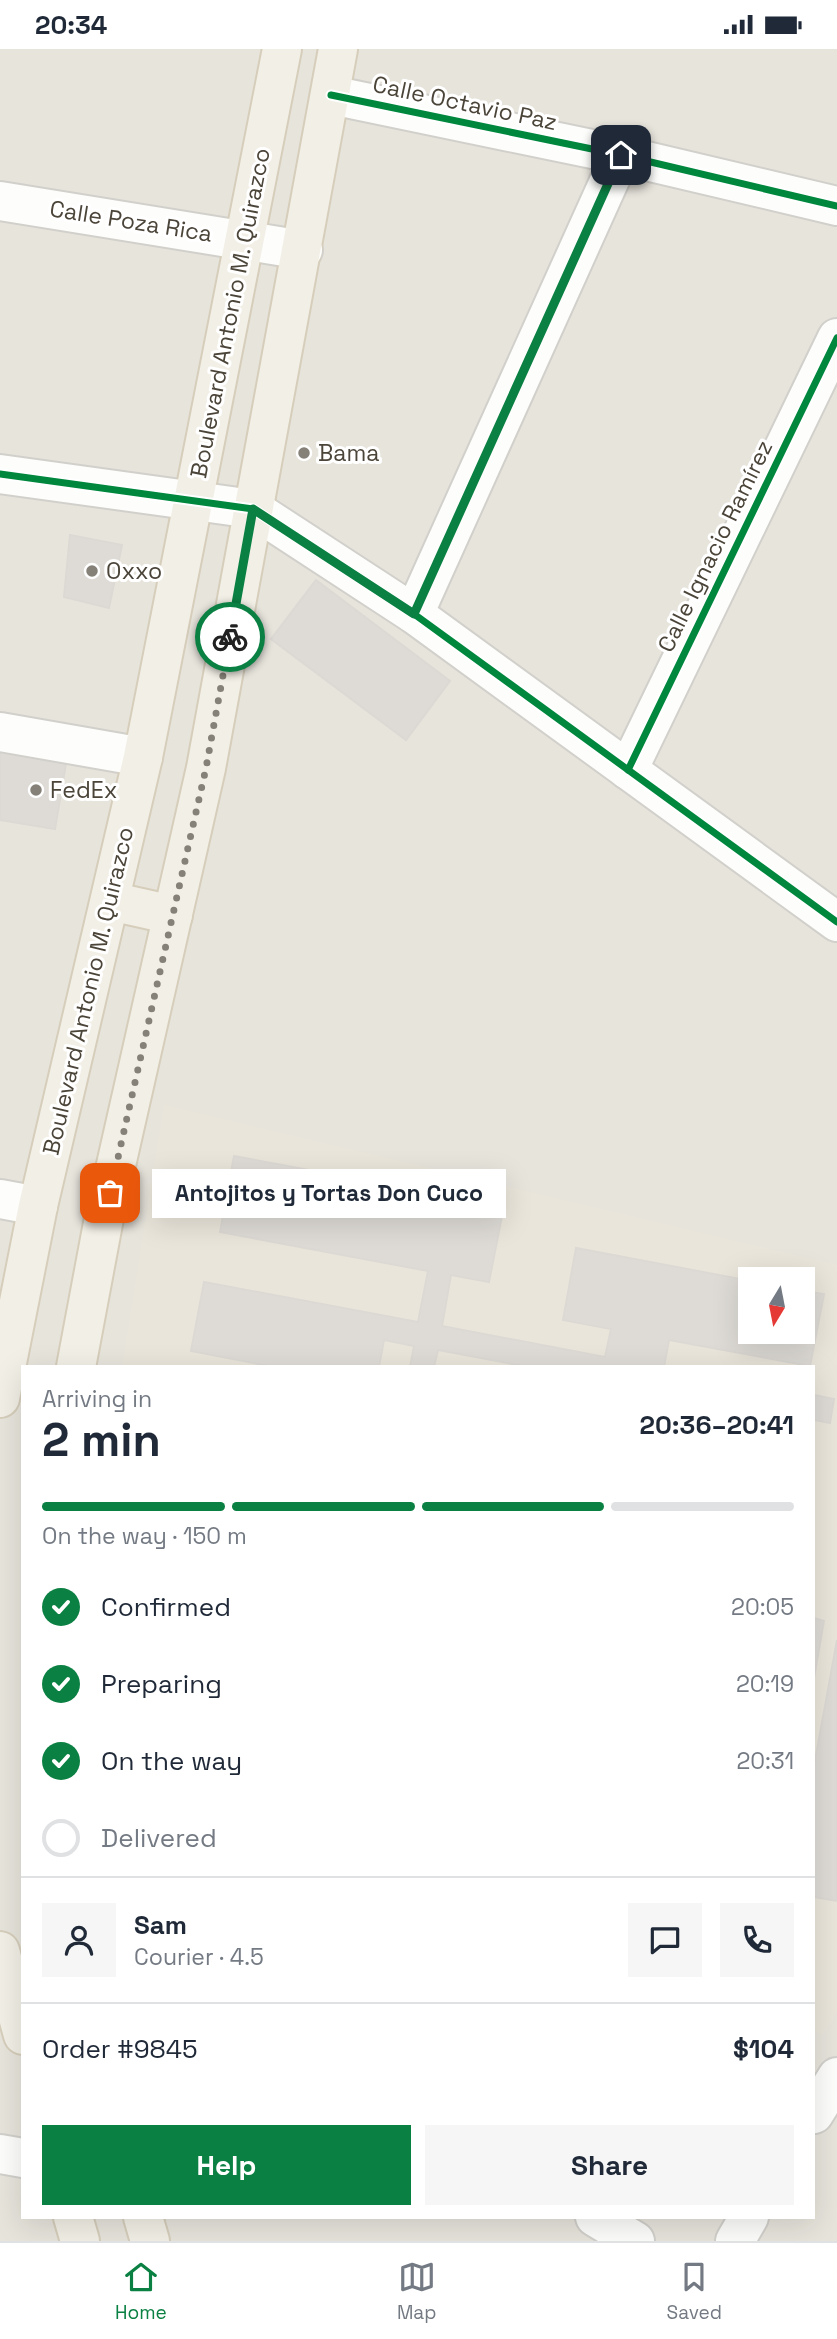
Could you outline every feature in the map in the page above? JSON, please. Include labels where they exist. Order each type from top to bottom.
[{"type":"main road","name":"Boulevard Antonio M. Quirazco","points":[[0,1398],[37,1206],[143,757],[282,49]]},
{"type":"main road","points":[[76,1365],[104,1218],[206,768],[338,49]]},
{"type":"main road","points":[[110,901],[173,915]]},
{"type":"main road","points":[[0,1951],[21,2028]]},
{"type":"main road","points":[[74,2219],[80,2241]]},
{"type":"main road","points":[[144,2219],[150,2241]]},
{"type":"street","name":"Calle Octavio Paz","points":[[331,95],[621,155],[837,206]]},
{"type":"street","points":[[414,614],[621,155]]},
{"type":"street","name":"Calle Poza Rica","points":[[0,201],[303,250]]},
{"type":"street","name":"Calle Ignacio Ramírez","points":[[628,770],[837,338]]},
{"type":"street","points":[[0,474],[253,509],[414,614],[837,922]]},
{"type":"street","points":[[0,732],[143,757]]},
{"type":"street","points":[[0,1199],[37,1206]]},
{"type":"street","points":[[815,2064],[837,2077],[815,2112]]},
{"type":"street","points":[[0,2154],[21,2158]]},
{"type":"street","points":[[598,2219],[635,2241]]},
{"type":"street","points":[[735,2241],[749,2219]]},
{"type":"shaded area","points":[[0,49],[837,49],[837,2241],[0,2241]]},
{"type":"shaded area","points":[[164,1105],[837,1265],[837,2012],[822,2035],[815,2030],[815,1365],[122,1365]]},
{"type":"building","name":"Oxxo","points":[[70,535],[122,545],[109,608],[64,597]]},
{"type":"building","points":[[316,580],[450,681],[406,740],[271,639]]},
{"type":"building","points":[[0,746],[67,758],[55,829],[0,820]]},
{"type":"building","points":[[234,1156],[504,1206],[489,1282],[451,1275],[442,1326],[605,1357],[611,1329],[563,1320],[576,1248],[738,1279],[738,1344],[814,1344],[810,1365],[669,1340],[664,1365],[517,1365],[438,1350],[434,1365],[410,1365],[414,1346],[384,1340],[379,1365],[264,1365],[191,1351],[204,1282],[418,1322],[428,1271],[220,1232]]},
{"type":"building","points":[[816,1293],[824,1294],[816,1335]]},
{"type":"building","points":[[815,1395],[834,1399],[830,1423],[815,1420]]},
{"type":"building","points":[[815,1618],[824,1621],[815,1672]]},
{"type":"building","points":[[837,1640],[837,1901],[815,1897],[815,1761]]},
{"type":"cycle path","points":[[331,95],[621,155],[837,206]]},
{"type":"cycle path","points":[[628,770],[837,338]]},
{"type":"cycle path","points":[[0,474],[253,509],[414,614],[837,922]]},
{"type":"way so far","points":[[110,1193],[206,768],[230,637]]},
{"type":"place","name":"Bama","points":[[304,453]]},
{"type":"place","name":"Oxxo","points":[[92,571]]},
{"type":"place","name":"FedEx","points":[[36,790]]},
{"type":"place","name":"Antojitos y Tortas Don Cuco","points":[[110,1193]]},
{"type":"route","points":[[230,637],[253,509],[414,614],[621,155]]}]
